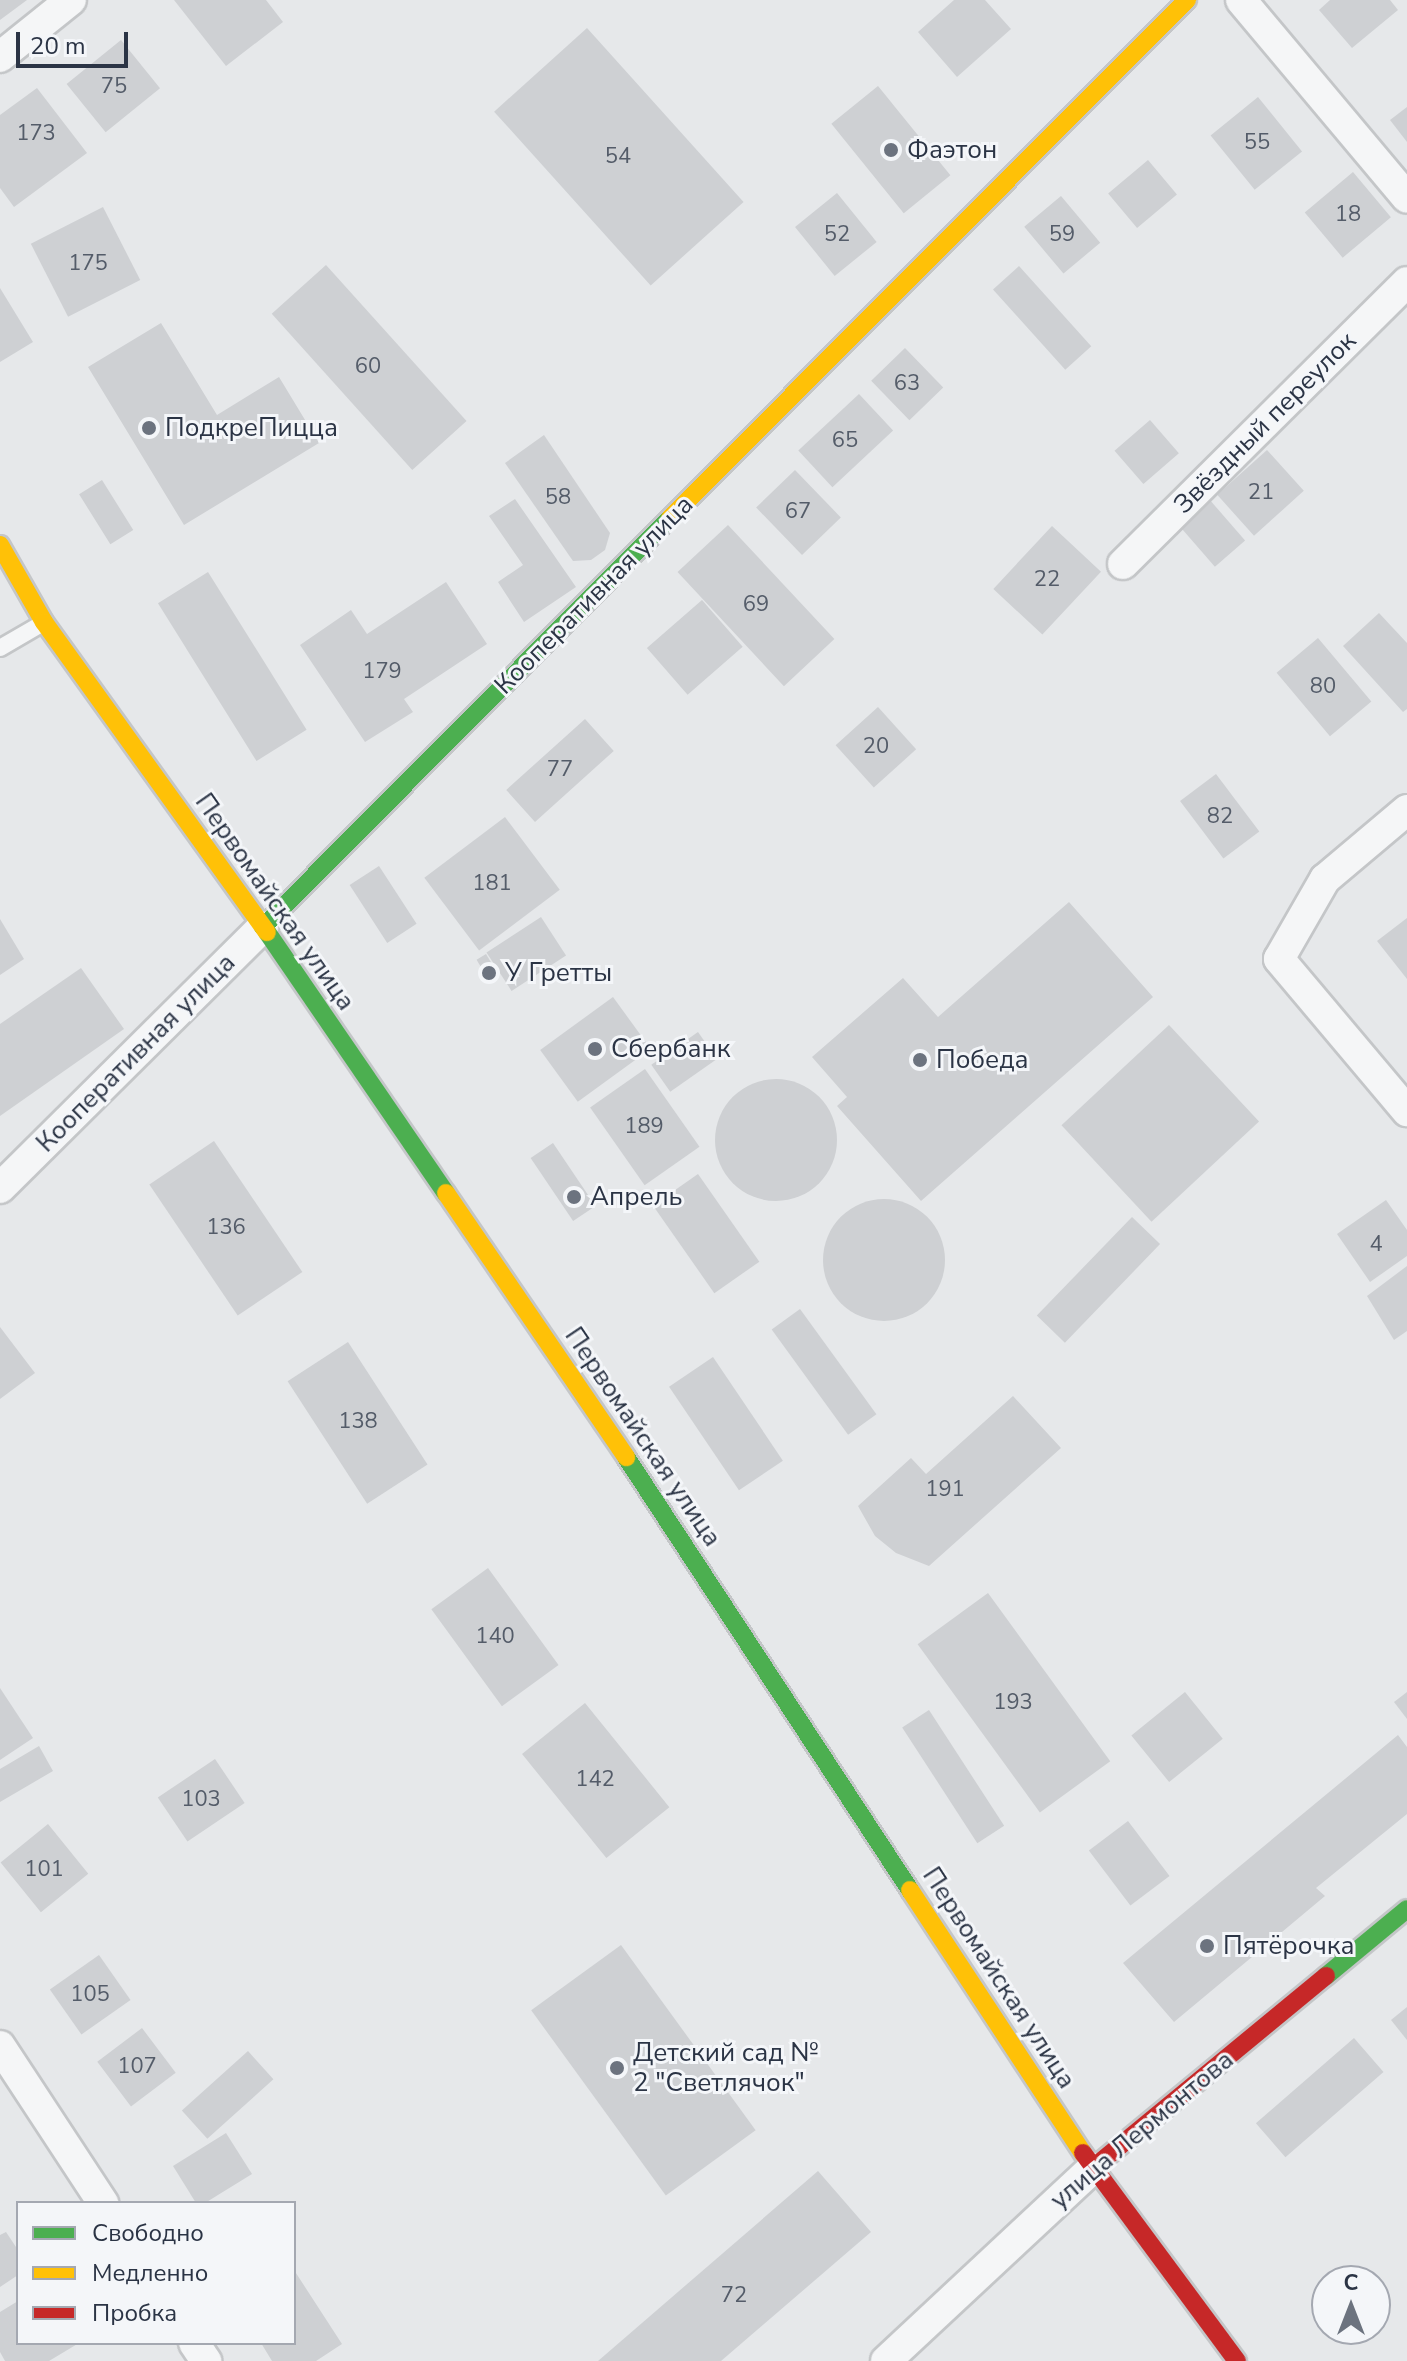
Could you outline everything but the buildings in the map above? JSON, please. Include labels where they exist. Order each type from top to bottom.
[{"type":"main road","name":"Кооперативная улица","points":[[263,927],[1187,0]]},
{"type":"main road","name":"Первомайская улица","points":[[0,545],[44,622],[263,927],[571,1374],[1093,2168],[1237,2361]]},
{"type":"main road","name":"улица Лермонтова","points":[[1093,2168],[1407,1909]]},
{"type":"street","points":[[0,57],[71,0]]},
{"type":"street","points":[[1241,0],[1407,198]]},
{"type":"street","name":"Звёздный переулок","points":[[1123,564],[1407,282]]},
{"type":"street","points":[[1407,810],[1325,879],[1279,959],[1407,1111]]},
{"type":"street","name":"Кооперативная улица","points":[[0,1188],[263,927]]},
{"type":"street","points":[[0,2046],[102,2201]]},
{"type":"street","name":"улица Лермонтова","points":[[886,2361],[1093,2168]]},
{"type":"lane","points":[[0,648],[44,622]]},
{"type":"traffic: fast","points":[[263,927],[670,518]]},
{"type":"traffic: fast","points":[[267,932],[446,1193]]},
{"type":"traffic: fast","points":[[626,1457],[910,1890]]},
{"type":"traffic: fast","points":[[1326,1976],[1407,1909]]},
{"type":"traffic: slow","points":[[670,518],[1187,0]]},
{"type":"traffic: slow","points":[[0,545],[44,622],[267,932]]},
{"type":"traffic: slow","points":[[446,1193],[626,1457]]},
{"type":"traffic: slow","points":[[910,1890],[1083,2153]]},
{"type":"traffic: jam","points":[[1093,2168],[1326,1976]]},
{"type":"traffic: jam","points":[[1083,2153],[1237,2361]]},
{"type":"place","name":"Фаэтон","points":[[891,150]]},
{"type":"place","name":"ПодкреПицца","points":[[149,428]]},
{"type":"place","name":"У Гретты","points":[[489,973]]},
{"type":"place","name":"Сбербанк","points":[[595,1049]]},
{"type":"place","name":"Победа","points":[[920,1060]]},
{"type":"place","name":"Апрель","points":[[574,1197]]},
{"type":"place","name":"Пятёрочка","points":[[1207,1946]]},
{"type":"place","name":"Детский сад № 2 \"Светлячок\"","points":[[617,2068]]}]
